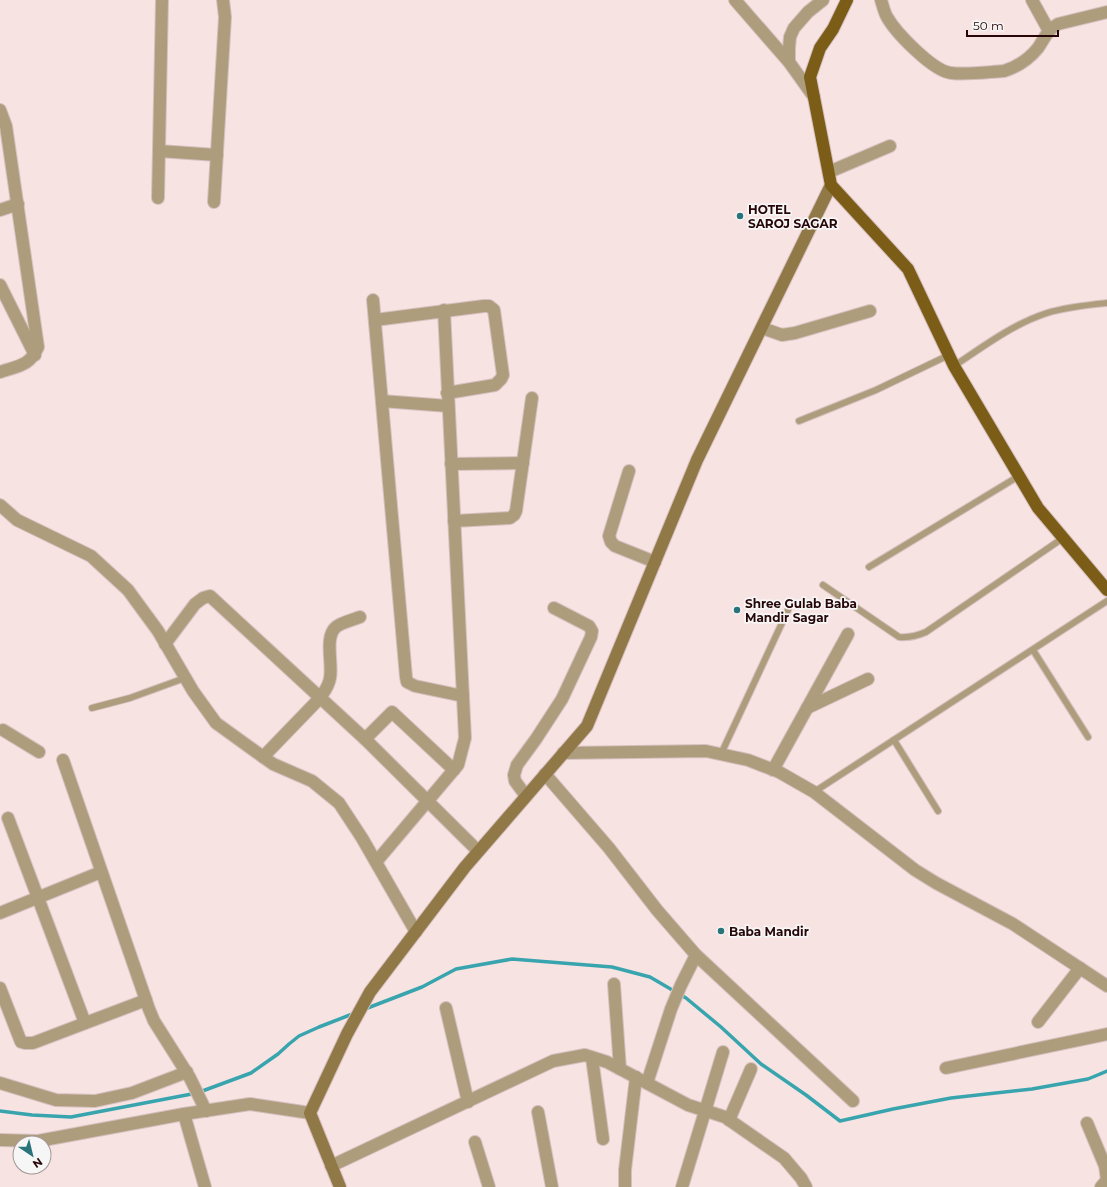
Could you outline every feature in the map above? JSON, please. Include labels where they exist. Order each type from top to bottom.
[{"type":"main road","points":[[847,0],[833,29],[820,48],[810,77],[832,185],[908,269],[952,361],[1038,508],[1107,590]]},
{"type":"street","points":[[158,198],[162,0]]},
{"type":"street","points":[[214,202],[225,17],[223,0]]},
{"type":"street","points":[[735,0],[789,62],[814,97]]},
{"type":"street","points":[[789,62],[788,48],[790,37],[794,28],[808,12],[823,0]]},
{"type":"street","points":[[881,0],[887,17],[906,41],[932,64],[950,73],[1004,71],[1012,69],[1022,64],[1037,49],[1054,26],[1107,12]]},
{"type":"street","points":[[1032,0],[1049,31]]},
{"type":"street","points":[[0,110],[6,126],[38,347],[35,356],[29,362],[0,372]]},
{"type":"street","points":[[829,172],[890,146]]},
{"type":"street","points":[[159,151],[217,155]]},
{"type":"street","points":[[340,1187],[310,1113],[346,1034],[370,992],[465,867],[587,726],[697,460],[832,185]]},
{"type":"street","points":[[0,210],[18,204]]},
{"type":"street","points":[[0,285],[35,356]]},
{"type":"street","points":[[373,300],[406,678],[407,682],[415,686],[463,696]]},
{"type":"street","points":[[374,320],[484,306],[489,306],[494,310],[503,375],[501,379],[494,385],[447,393]]},
{"type":"street","points":[[376,862],[458,765],[465,738],[444,310]]},
{"type":"street","points":[[762,328],[782,335],[795,333],[870,311]]},
{"type":"street","points":[[454,521],[510,518],[514,515],[516,511],[532,398]]},
{"type":"street","points":[[382,401],[448,406]]},
{"type":"street","points":[[451,464],[523,463]]},
{"type":"street","points":[[629,471],[609,536],[611,542],[615,546],[655,562]]},
{"type":"street","points":[[0,505],[17,520],[91,556],[128,590],[158,631],[193,691],[216,723],[273,764],[312,781],[339,803],[362,838],[416,932]]},
{"type":"street","points":[[165,644],[195,604],[203,598],[210,596],[365,740],[478,851]]},
{"type":"street","points":[[526,796],[515,782],[514,775],[517,765],[562,699],[591,638],[592,631],[588,626],[554,608]]},
{"type":"street","points":[[263,757],[320,698],[326,689],[330,680],[331,672],[329,639],[332,632],[337,626],[360,618]]},
{"type":"street","points":[[773,770],[848,634]]},
{"type":"street","points":[[807,708],[868,679]]},
{"type":"street","points":[[365,740],[392,712],[454,770]]},
{"type":"street","points":[[3,730],[39,752]]},
{"type":"street","points":[[563,753],[706,751],[748,760],[779,772],[814,792],[915,870],[936,883],[1013,924],[1107,986]]},
{"type":"street","points":[[62,760],[154,1021],[188,1075],[206,1111]]},
{"type":"street","points":[[545,774],[609,848],[696,955],[853,1101]]},
{"type":"street","points":[[8,818],[85,1023]]},
{"type":"street","points":[[0,913],[101,872]]},
{"type":"street","points":[[647,1083],[671,1009],[696,955]]},
{"type":"street","points":[[1038,1022],[1080,968]]},
{"type":"street","points":[[614,984],[620,1069]]},
{"type":"street","points":[[0,988],[21,1042],[26,1043],[33,1043],[146,1000]]},
{"type":"street","points":[[446,1008],[468,1102]]},
{"type":"street","points":[[946,1068],[1107,1034]]},
{"type":"street","points":[[682,1187],[723,1052]]},
{"type":"street","points":[[331,1166],[554,1061],[584,1056],[606,1062],[688,1105],[725,1117],[784,1158],[801,1178],[806,1187]]},
{"type":"street","points":[[592,1058],[603,1139]]},
{"type":"street","points":[[729,1120],[751,1069]]},
{"type":"street","points":[[0,1083],[56,1100],[95,1101],[132,1092],[188,1075]]},
{"type":"street","points":[[625,1187],[625,1170],[636,1077]]},
{"type":"street","points":[[0,1140],[38,1141],[184,1114],[250,1104],[310,1113]]},
{"type":"street","points":[[538,1112],[552,1187]]},
{"type":"street","points":[[184,1114],[205,1187]]},
{"type":"street","points":[[1087,1123],[1105,1166],[1107,1180],[1102,1187]]},
{"type":"street","points":[[475,1142],[489,1187]]},
{"type":"lane","points":[[799,421],[952,361],[1017,326],[1046,314],[1069,308],[1107,303]]},
{"type":"lane","points":[[869,567],[1019,476]]},
{"type":"lane","points":[[822,585],[899,637],[909,638],[926,632],[1063,538]]},
{"type":"lane","points":[[814,792],[1107,601]]},
{"type":"lane","points":[[721,754],[788,610]]},
{"type":"lane","points":[[1033,650],[1088,737]]},
{"type":"lane","points":[[92,708],[130,698],[185,678]]},
{"type":"lane","points":[[894,740],[938,812]]},
{"type":"waterway","points":[[365,1009],[422,987],[456,969],[512,959],[612,967],[650,977],[686,998],[721,1027],[761,1064],[840,1121],[951,1098],[1032,1089],[1088,1079],[1107,1071]]},
{"type":"waterway","points":[[0,1111],[32,1115],[71,1117],[197,1093],[251,1073],[278,1054],[299,1036],[355,1013]]},
{"type":"place","name":"HOTEL SAROJ SAGAR","points":[[740,216]]},
{"type":"place","name":"Shree Gulab Baba Mandir Sagar","points":[[737,610]]},
{"type":"place","name":"Baba Mandir","points":[[721,931]]}]
